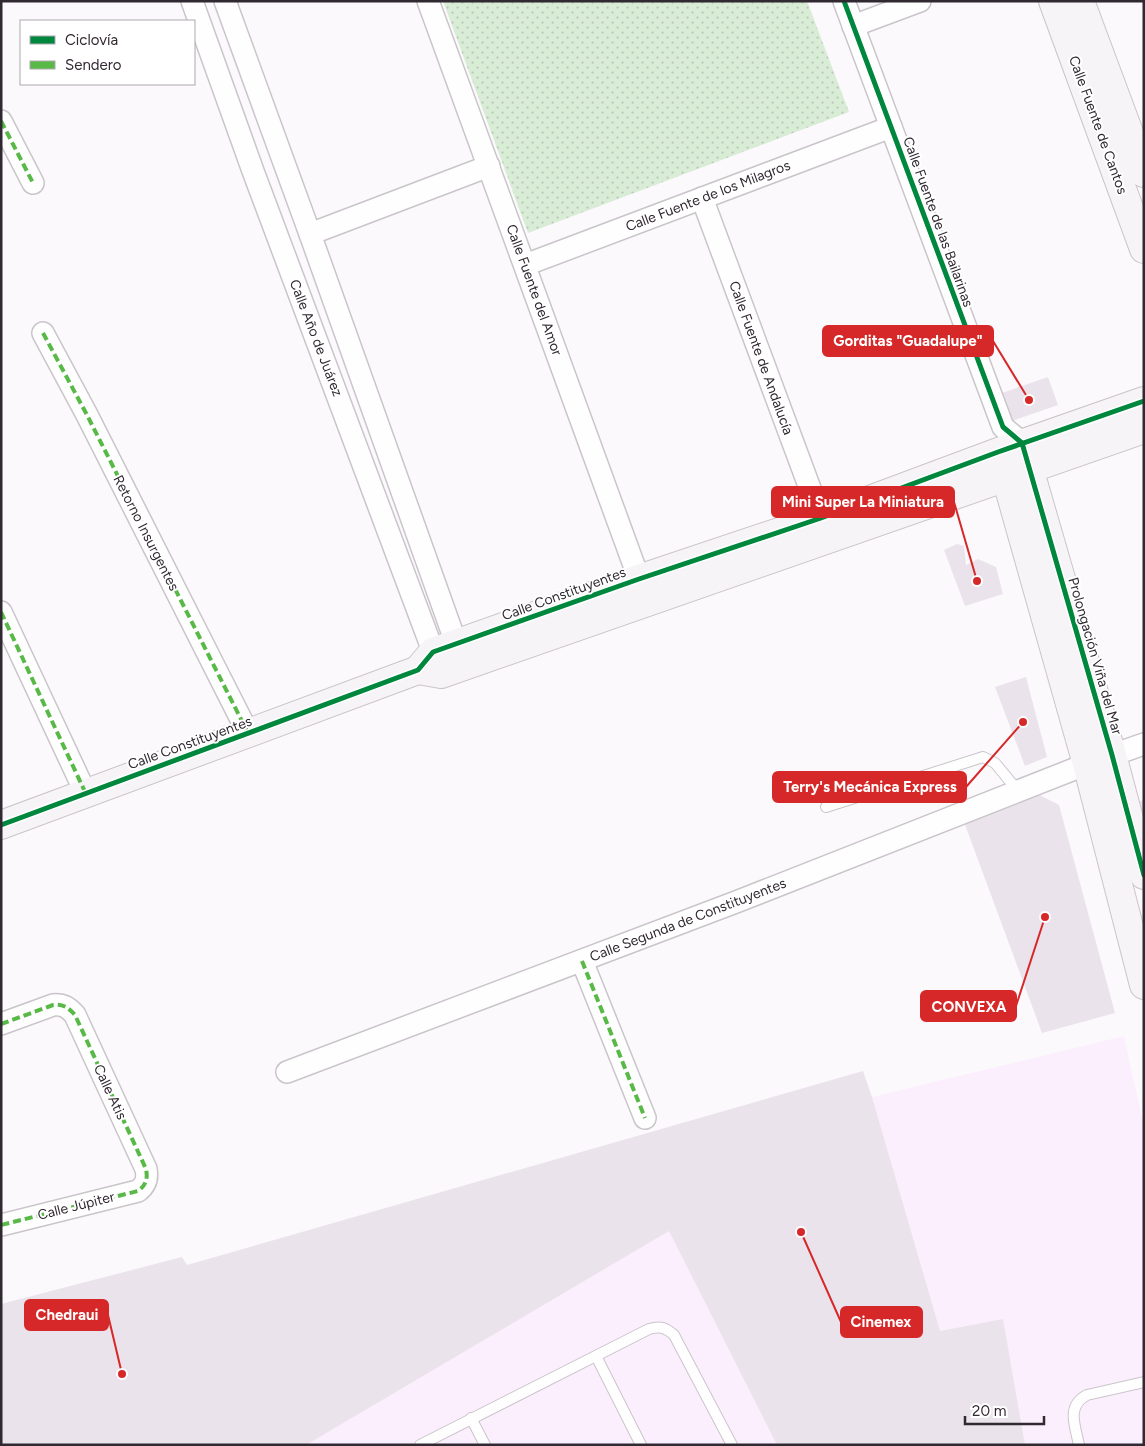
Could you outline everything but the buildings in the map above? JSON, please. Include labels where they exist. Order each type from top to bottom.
[{"type":"street","name":"Calle Año de Juárez","points":[[192,1],[257,180],[443,661]]},
{"type":"street","name":"Calle Año de Juárez","points":[[225,1],[310,234],[443,661]]},
{"type":"street","name":"Calle Fuente del Amor","points":[[428,1],[639,579]]},
{"type":"street","name":"Calle Fuente de las Bailarinas","points":[[844,1],[1011,454]]},
{"type":"street","points":[[853,26],[920,1]]},
{"type":"street","name":"Calle Fuente de Cantos","points":[[1053,1],[1144,249]]},
{"type":"street","name":"Calle Fuente de Cantos","points":[[1080,1],[1144,173]]},
{"type":"street","points":[[1,121],[33,182]]},
{"type":"street","name":"Calle Fuente de los Milagros","points":[[525,265],[891,127]]},
{"type":"street","points":[[310,234],[489,166]]},
{"type":"street","name":"Calle Fuente de Andalucía","points":[[702,198],[821,518]]},
{"type":"street","name":"Retorno Insurgentes","points":[[43,333],[248,734]]},
{"type":"street","name":"Calle Constituyentes","points":[[1,826],[443,661],[1011,454],[1144,401]]},
{"type":"street","name":"Calle Constituyentes","points":[[443,661],[639,579],[1011,454],[1144,429]]},
{"type":"street","points":[[1011,454],[1087,764],[1144,985]]},
{"type":"street","name":"Prolongación Viña del Mar","points":[[1011,454],[1112,755],[1144,875]]},
{"type":"street","points":[[1,612],[86,794]]},
{"type":"street","points":[[1087,764],[1144,744]]},
{"type":"street","name":"Calle Segunda de Constituyentes","points":[[287,1072],[736,902],[1087,764]]},
{"type":"street","points":[[582,961],[645,1118]]},
{"type":"street","name":"Calle Atis","points":[[1,1024],[60,1004],[75,1015],[146,1170],[146,1181]]},
{"type":"street","name":"Calle Júpiter","points":[[1,1225],[138,1191],[146,1181]]},
{"type":"lane","points":[[826,807],[983,757],[995,763],[1018,791]]},
{"type":"lane","points":[[420,1445],[650,1329],[658,1327],[666,1328],[674,1335],[732,1445]]},
{"type":"lane","points":[[596,1356],[641,1445]]},
{"type":"lane","points":[[1079,1445],[1073,1416],[1074,1407],[1079,1399],[1087,1395],[1144,1382]]},
{"type":"lane","points":[[471,1418],[485,1445]]},
{"type":"shaded area","points":[[1124,1036],[1144,1127],[1144,1445],[1,1445],[1,1330],[872,1097]]},
{"type":"green space","points":[[443,1],[807,1],[849,112],[528,233]]},
{"type":"marked path","points":[[1,121],[33,183]]},
{"type":"marked path","points":[[43,333],[87,415],[248,733]]},
{"type":"marked path","points":[[1,612],[86,794]]},
{"type":"marked path","points":[[582,961],[645,1118]]},
{"type":"marked path","points":[[1,1024],[53,1005],[68,1008],[75,1015],[146,1169],[147,1176],[145,1184],[138,1191],[1,1225]]},
{"type":"cycle path","points":[[844,1],[1003,427],[1022,443],[1112,755],[1144,875]]},
{"type":"cycle path","points":[[1,825],[418,670],[433,652],[639,579],[821,518],[998,452],[1144,401]]},
{"type":"place","name":"Gorditas \"Guadalupe\"","points":[[1029,400]]},
{"type":"place","name":"Mini Super La Miniatura","points":[[977,581]]},
{"type":"place","name":"Terry's Mecánica Express","points":[[1023,722]]},
{"type":"place","name":"CONVEXA","points":[[1045,917]]},
{"type":"place","name":"Cinemex","points":[[801,1232]]},
{"type":"place","name":"Chedraui","points":[[122,1374]]}]
